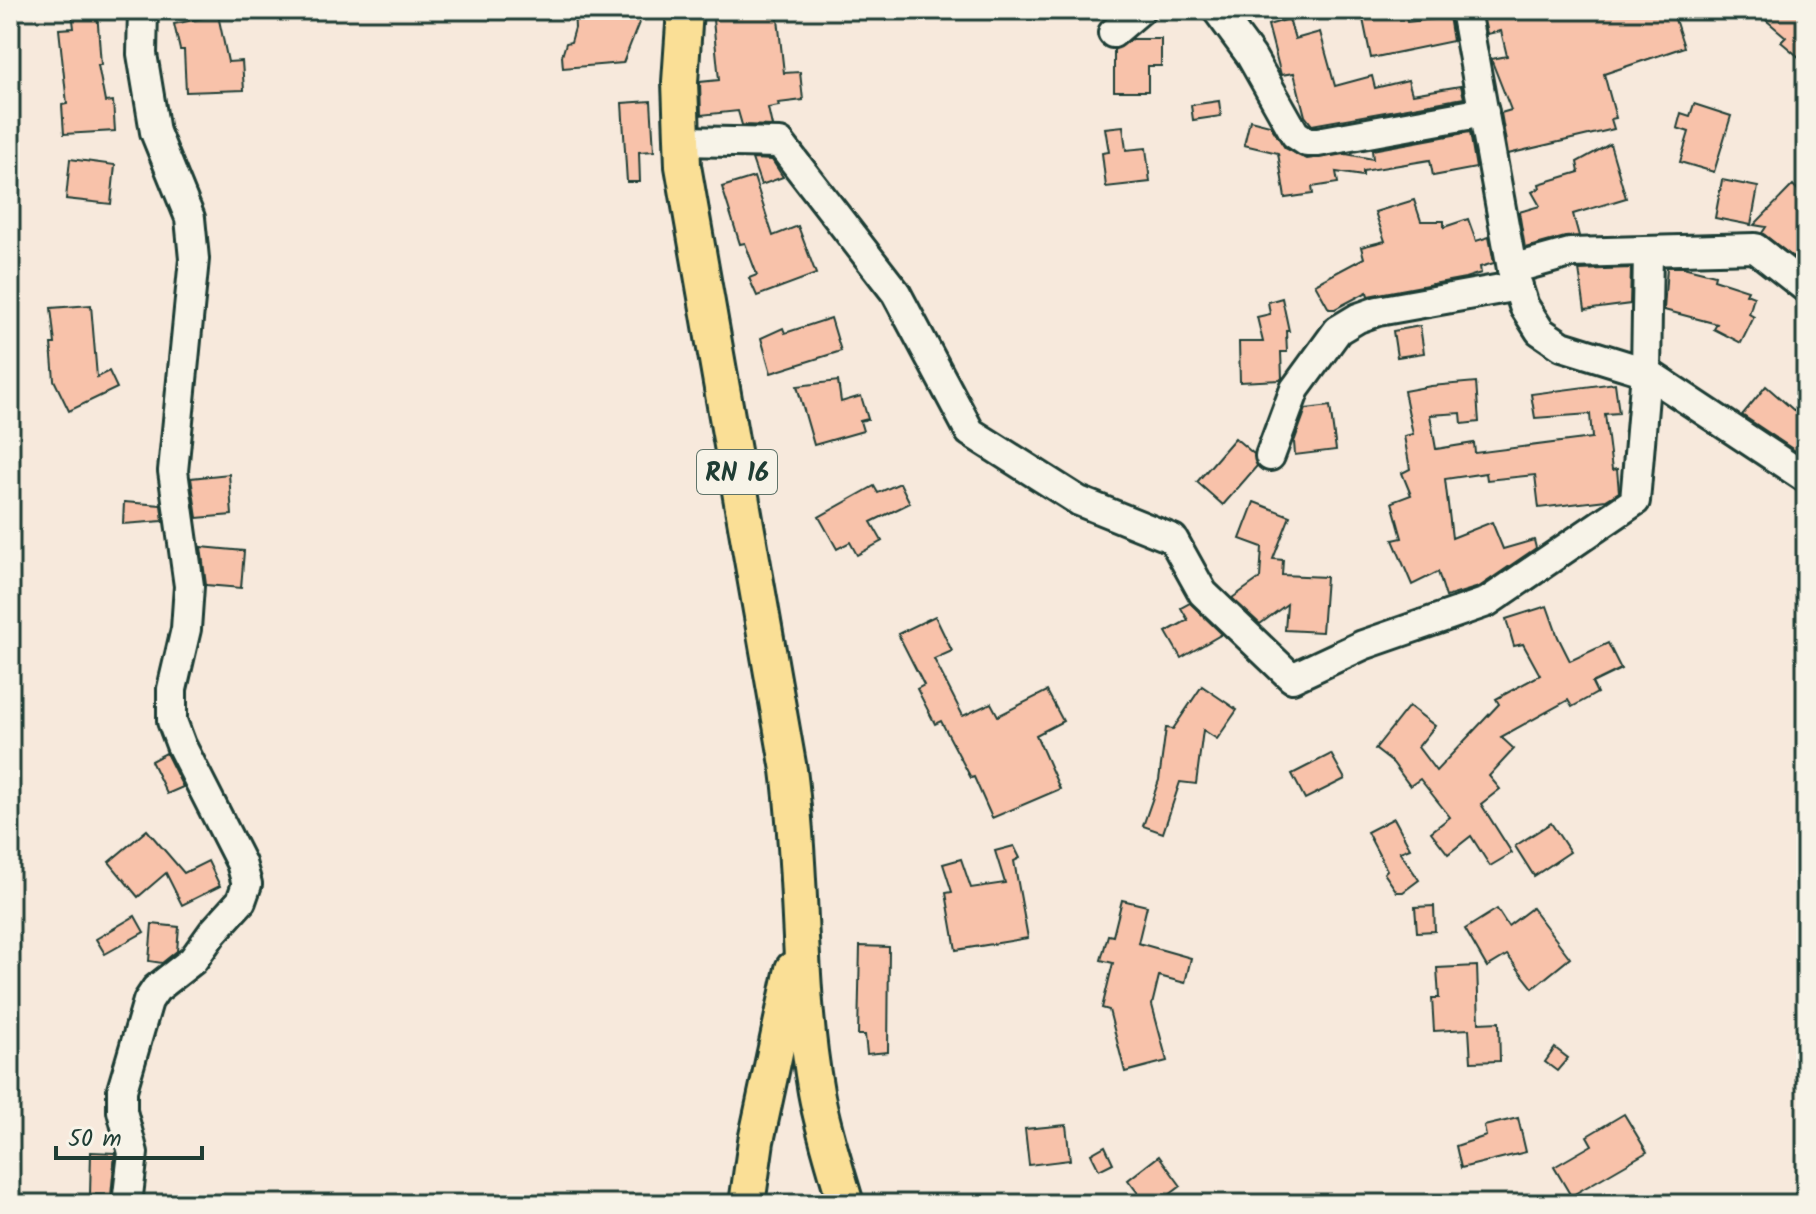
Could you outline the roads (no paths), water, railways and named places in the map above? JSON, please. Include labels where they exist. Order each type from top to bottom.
[{"type":"main road","name":"RN 16","points":[[685,10],[680,82],[681,141],[789,770],[816,1092],[846,1204]]},
{"type":"main road","name":"RN 16","points":[[747,1204],[759,1127],[801,934]]},
{"type":"street","points":[[127,1204],[133,1153],[122,1111],[122,1090],[148,1001],[156,989],[193,960],[241,901],[247,884],[241,863],[172,721],[172,689],[186,629],[189,586],[173,471],[194,259],[190,218],[155,132],[142,54],[143,10]]},
{"type":"street","points":[[1113,33],[1140,10]]},
{"type":"street","points":[[1217,10],[1251,56],[1295,134],[1307,142],[1484,112]]},
{"type":"street","points":[[1465,10],[1515,278],[1524,306],[1540,331],[1562,346],[1646,372],[1806,478]]},
{"type":"street","points":[[681,141],[780,143],[896,293],[970,432],[1079,501],[1173,539],[1203,593],[1292,678],[1363,645],[1487,602],[1635,501],[1646,372],[1648,251]]},
{"type":"street","points":[[1270,456],[1295,389],[1338,330],[1378,311],[1515,278],[1570,253],[1755,248],[1806,288]]}]
